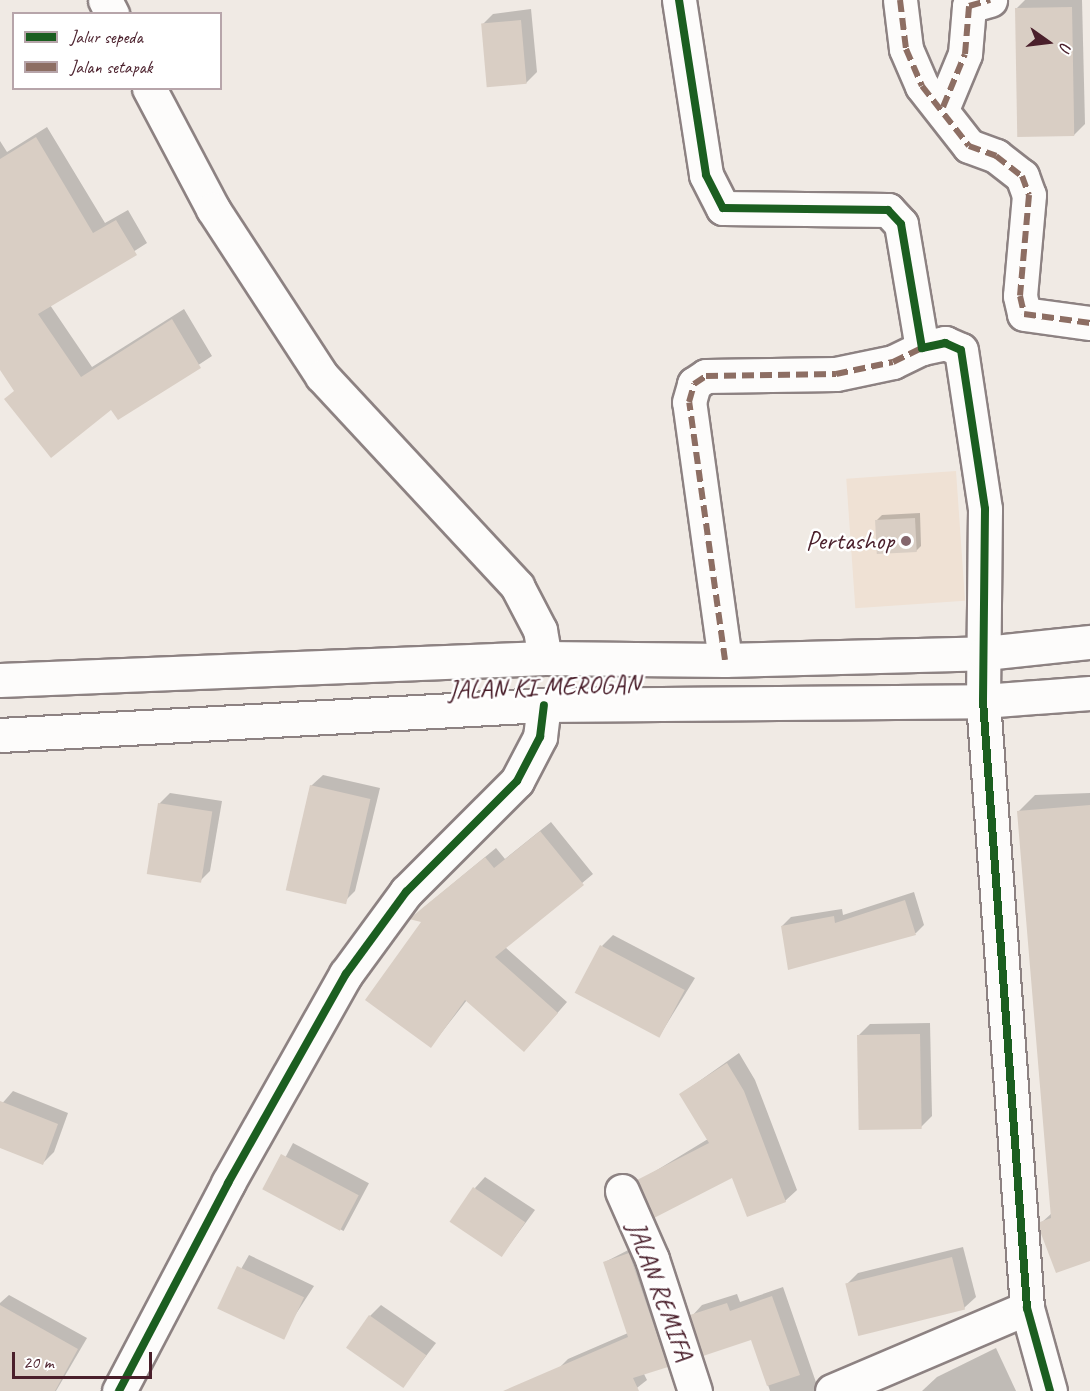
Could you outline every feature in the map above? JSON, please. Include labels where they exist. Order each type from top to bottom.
[{"type":"main road","points":[[680,0],[706,175],[717,200],[730,210],[888,210],[901,224],[922,348]]},
{"type":"main road","points":[[900,0],[909,62],[922,86],[943,106],[969,147],[996,156],[1022,176],[1029,195],[1020,296],[1024,314],[1090,323]]},
{"type":"main road","points":[[943,106],[965,54],[969,6],[990,0]]},
{"type":"main road","points":[[119,1391],[346,974],[406,892],[517,782],[540,737],[545,658],[540,630],[517,586],[322,376],[213,210],[150,90]]},
{"type":"main road","points":[[741,703],[731,660],[689,402],[694,384],[706,376],[836,374],[892,362],[922,348],[945,343],[961,350],[985,509],[983,701],[1026,1308],[1050,1391]]},
{"type":"main road","name":"JALAN KI MEROGAN","points":[[0,680],[545,658],[731,660],[985,653],[1090,642]]},
{"type":"main road","name":"JALAN KI MEROGAN","points":[[0,735],[543,705],[983,701],[1090,693]]},
{"type":"main road","name":"JALAN REMIFA","points":[[622,1191],[652,1259],[695,1391]]},
{"type":"main road","points":[[832,1391],[1026,1308]]},
{"type":"shaded area","name":"Pertashop","points":[[956,471],[965,601],[855,608],[846,479]]},
{"type":"building","points":[[1072,7],[1074,136],[1017,137],[1015,8]]},
{"type":"building","points":[[521,20],[527,84],[487,87],[481,23]]},
{"type":"building","points":[[36,137],[93,233],[116,220],[137,255],[38,314],[81,377],[172,319],[201,368],[118,420],[111,410],[51,458],[4,399],[14,391],[0,370],[0,159]]},
{"type":"building","points":[[915,518],[917,552],[877,554],[875,520]]},
{"type":"building","points":[[310,785],[370,799],[346,904],[286,890]]},
{"type":"building","points":[[158,803],[212,812],[201,883],[147,874]]},
{"type":"building","points":[[1090,805],[1090,1261],[1056,1273],[1040,1231],[1040,1222],[1051,1218],[1017,811]]},
{"type":"building","points":[[540,831],[584,885],[495,957],[558,1013],[524,1052],[465,1000],[431,1048],[365,1000],[421,922],[409,919],[485,857],[494,868]]},
{"type":"building","points":[[905,900],[916,935],[788,970],[781,926],[834,916],[835,923]]},
{"type":"building","points":[[600,945],[685,990],[659,1038],[575,993]]},
{"type":"building","points":[[920,1034],[922,1129],[859,1130],[857,1035]]},
{"type":"building","points":[[727,1063],[744,1091],[786,1202],[747,1217],[732,1178],[654,1218],[637,1180],[709,1143],[679,1094]]},
{"type":"building","points":[[0,1101],[58,1124],[43,1165],[0,1148]]},
{"type":"building","points":[[281,1154],[359,1195],[340,1231],[262,1189]]},
{"type":"building","points":[[473,1187],[525,1222],[502,1257],[450,1222]]},
{"type":"building","points":[[629,1253],[668,1367],[633,1378],[639,1391],[503,1391],[628,1337],[603,1262]]},
{"type":"building","points":[[952,1257],[965,1309],[858,1336],[845,1284]]},
{"type":"building","points":[[237,1266],[304,1297],[284,1340],[217,1309]]},
{"type":"building","points":[[772,1296],[800,1375],[767,1386],[751,1340],[703,1356],[690,1315],[727,1303],[730,1311]]},
{"type":"building","points":[[0,1305],[78,1349],[55,1391],[0,1391]]},
{"type":"building","points":[[369,1315],[426,1355],[403,1388],[346,1348]]},
{"type":"marked path","points":[[900,0],[906,49],[922,86],[969,146],[996,156],[1022,176],[1029,195],[1020,296],[1024,314],[1090,323]]},
{"type":"marked path","points":[[943,107],[965,54],[969,6],[990,0]]},
{"type":"marked path","points":[[725,660],[689,402],[694,384],[706,376],[836,374],[893,362],[922,348]]},
{"type":"cycle path","points":[[679,0],[706,175],[723,208],[888,210],[901,224],[922,348],[945,343],[961,350],[985,509],[983,701],[1027,1308],[1050,1391]]},
{"type":"cycle path","points":[[119,1391],[228,1183],[346,974],[406,892],[517,781],[540,737],[544,705]]},
{"type":"place","name":"Pertashop","points":[[906,541]]}]
